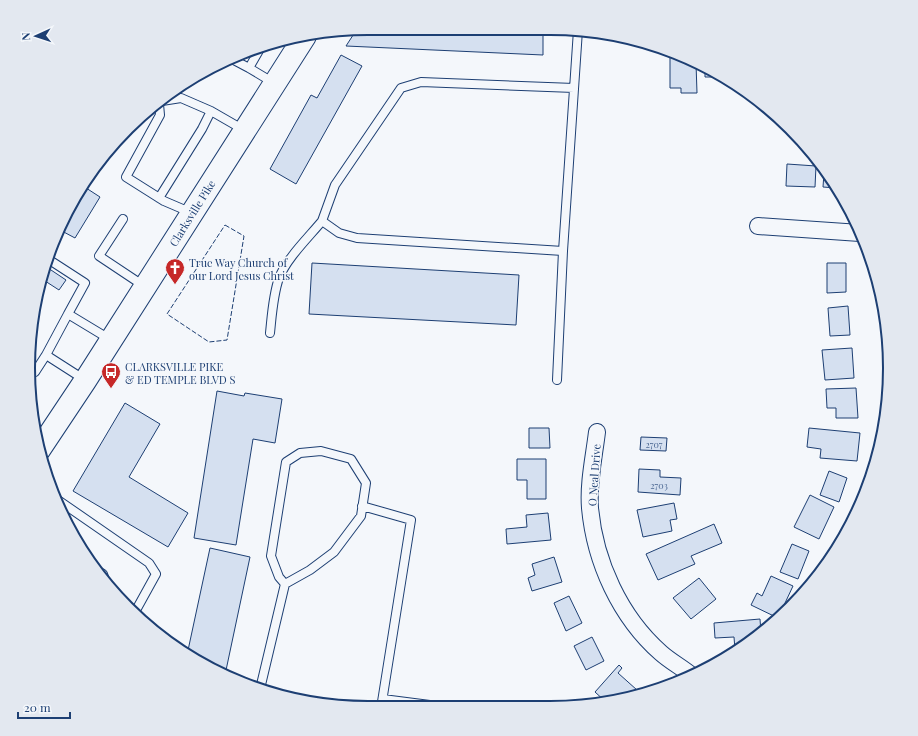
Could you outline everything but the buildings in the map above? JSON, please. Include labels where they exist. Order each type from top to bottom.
[{"type":"main road","name":"Clarksville Pike","points":[[43,443],[112,340],[302,41]]},
{"type":"street","points":[[758,226],[854,233]]},
{"type":"street","name":"O Neal Drive","points":[[597,432],[592,472],[590,508],[596,542],[606,574],[622,608],[640,630],[661,653],[687,671]]},
{"type":"lane","points":[[557,380],[563,251],[578,37]]},
{"type":"lane","points":[[249,68],[257,54]]},
{"type":"lane","points":[[236,62],[275,84]]},
{"type":"lane","points":[[270,332],[274,294],[280,277],[288,262],[322,221],[335,185],[400,88],[422,82],[574,88]]},
{"type":"lane","points":[[171,100],[181,98],[211,110],[244,131]]},
{"type":"lane","points":[[159,109],[160,115],[126,177],[159,198],[192,213]]},
{"type":"lane","points":[[159,198],[202,129],[211,110]]},
{"type":"lane","points":[[123,219],[99,256],[145,287]]},
{"type":"lane","points":[[322,221],[340,233],[357,238],[563,251]]},
{"type":"lane","points":[[35,372],[46,355],[85,283],[53,262]]},
{"type":"lane","points":[[68,314],[112,340]]},
{"type":"lane","points":[[46,355],[85,381]]},
{"type":"lane","points":[[261,683],[286,584],[310,570],[334,552],[361,516],[366,483],[351,459],[321,451],[300,453],[286,462],[271,556],[278,577],[286,584]]},
{"type":"lane","points":[[64,504],[149,563],[156,574],[137,607]]},
{"type":"lane","points":[[362,506],[411,520],[383,699],[399,701]]},
{"type":"fence","points":[[225,225],[244,236],[227,340],[209,342],[167,314],[225,225]]},
{"type":"place","name":"True Way Church of our Lord Jesus Christ","points":[[175,285]]},
{"type":"place","name":"CLARKSVILLE PIKE & ED TEMPLE BLVD S","points":[[111,389]]}]
